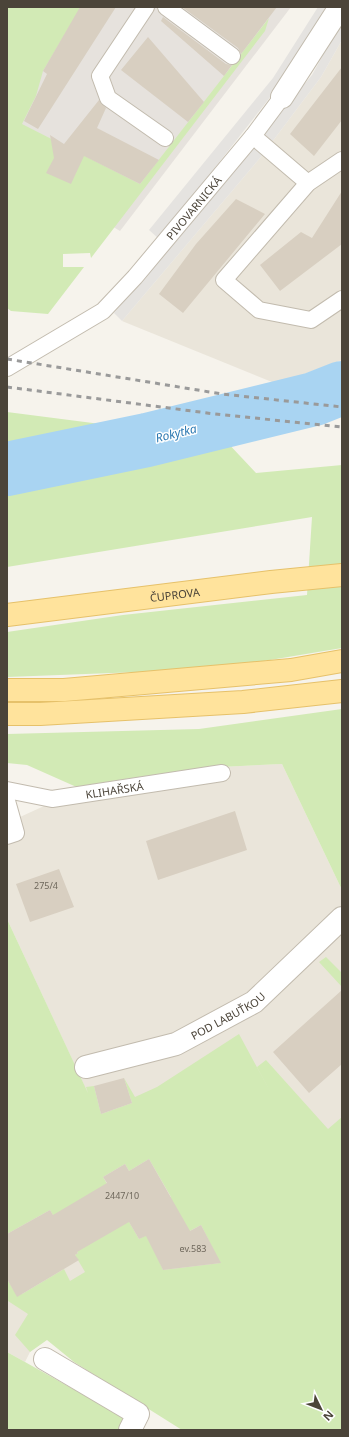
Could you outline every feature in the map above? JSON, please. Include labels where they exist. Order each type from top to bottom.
[{"type":"main road","name":"ČUPROVA","points":[[7,615],[342,574]]},
{"type":"main road","points":[[7,690],[64,690],[291,670],[342,661]]},
{"type":"main road","points":[[7,714],[40,714],[243,702],[321,694],[342,689]]},
{"type":"street","name":"PIVOVARNICKÁ","points":[[282,97],[340,7]]},
{"type":"street","name":"POD LABUŤKOU","points":[[86,1067],[176,1044],[254,1002],[342,918]]},
{"type":"street","points":[[45,1359],[138,1414],[130,1430]]},
{"type":"lane","points":[[146,7],[100,76],[108,98],[165,138]]},
{"type":"lane","points":[[166,7],[232,56]]},
{"type":"lane","name":"PIVOVARNICKÁ","points":[[7,368],[103,311],[135,277],[253,136],[282,97]]},
{"type":"lane","points":[[253,136],[308,183]]},
{"type":"lane","points":[[342,160],[308,183],[224,280],[259,310],[311,320],[342,299]]},
{"type":"lane","name":"KLIHAŘSKÁ","points":[[7,790],[52,800],[222,773]]},
{"type":"lane","points":[[7,801],[16,833],[7,836]]},
{"type":"shaded area","points":[[71,7],[291,7],[120,231],[7,162],[7,115]]},
{"type":"shaded area","points":[[318,7],[329,7],[282,82],[159,239],[149,230],[273,78]]},
{"type":"shaded area","points":[[342,21],[342,40],[321,77],[260,158],[122,321],[114,313],[312,75]]},
{"type":"shaded area","points":[[342,40],[342,360],[277,384],[122,321],[260,158],[321,77]]},
{"type":"shaded area","points":[[282,764],[342,890],[342,1222],[47,1339],[30,1352],[25,1362],[7,1352],[7,1146],[90,1098],[7,919],[7,823],[81,789],[112,781],[200,768]]},
{"type":"green space","points":[[7,7],[81,7],[43,71],[36,96],[22,124],[140,184],[269,18],[265,31],[91,258],[90,253],[63,254],[63,267],[84,267],[48,314],[11,311],[7,308]]},
{"type":"green space","points":[[7,412],[225,440],[256,473],[342,465],[342,648],[264,661],[165,671],[7,677],[7,632],[123,615],[307,595],[312,517],[7,567]]},
{"type":"green space","points":[[342,709],[342,890],[282,764],[200,768],[112,781],[81,789],[27,765],[7,763],[7,734],[199,729]]},
{"type":"green space","points":[[7,919],[88,1093],[86,1087],[94,1086],[101,1114],[132,1103],[124,1078],[135,1097],[157,1087],[239,1034],[272,1095],[257,1067],[266,1060],[328,1129],[342,1117],[342,1430],[182,1430],[74,1362],[47,1340],[30,1352],[15,1335],[28,1314],[8,1301],[7,1302],[7,1279],[13,1289],[17,1287],[22,1294],[64,1269],[70,1281],[85,1272],[75,1255],[78,1253],[64,1229],[62,1231],[50,1210],[7,1234]],"holes":[[[149,1159],[171,1197],[150,1209],[161,1227],[139,1239],[103,1177],[125,1164],[129,1171]],[[201,1225],[220,1263],[163,1270],[160,1263],[163,1245]]]},
{"type":"green space","points":[[326,957],[342,973],[342,987],[319,962]]},
{"type":"green space","points":[[7,1352],[25,1362],[146,1430],[7,1430]]},
{"type":"building","points":[[80,7],[116,7],[38,129],[24,121],[47,74],[43,71]]},
{"type":"building","points":[[182,7],[277,7],[241,54],[238,48]]},
{"type":"building","points":[[163,17],[226,64],[232,65],[224,76],[161,21]]},
{"type":"building","points":[[148,37],[204,102],[188,122],[121,70]]},
{"type":"building","points":[[342,67],[342,120],[314,156],[290,134]]},
{"type":"building","points":[[99,100],[106,108],[97,128],[159,160],[140,184],[84,156],[71,184],[46,173],[54,158],[50,135],[64,144]]},
{"type":"building","points":[[342,191],[342,244],[280,291],[260,265],[301,232],[312,238]]},
{"type":"building","points":[[236,199],[265,214],[183,313],[159,294],[196,244]]},
{"type":"building","points":[[235,811],[247,850],[158,880],[146,841]]},
{"type":"building","points":[[59,869],[74,907],[30,922],[16,884]]},
{"type":"building","points":[[342,990],[342,1064],[309,1093],[273,1052]]},
{"type":"building","points":[[124,1078],[132,1103],[101,1114],[94,1086]]},
{"type":"building","points":[[149,1159],[190,1231],[201,1225],[221,1263],[163,1270],[146,1236],[139,1239],[129,1222],[77,1252],[78,1253],[75,1255],[79,1260],[17,1297],[7,1279],[7,1234],[50,1210],[53,1215],[107,1183],[103,1177],[125,1164],[129,1171]]},
{"type":"waterway","name":"Rokytka","points":[[7,469],[147,440],[314,399],[342,388]]},
{"type":"railway","points":[[7,359],[222,394],[342,407]]},
{"type":"railway","points":[[7,387],[215,414],[342,427]]}]
